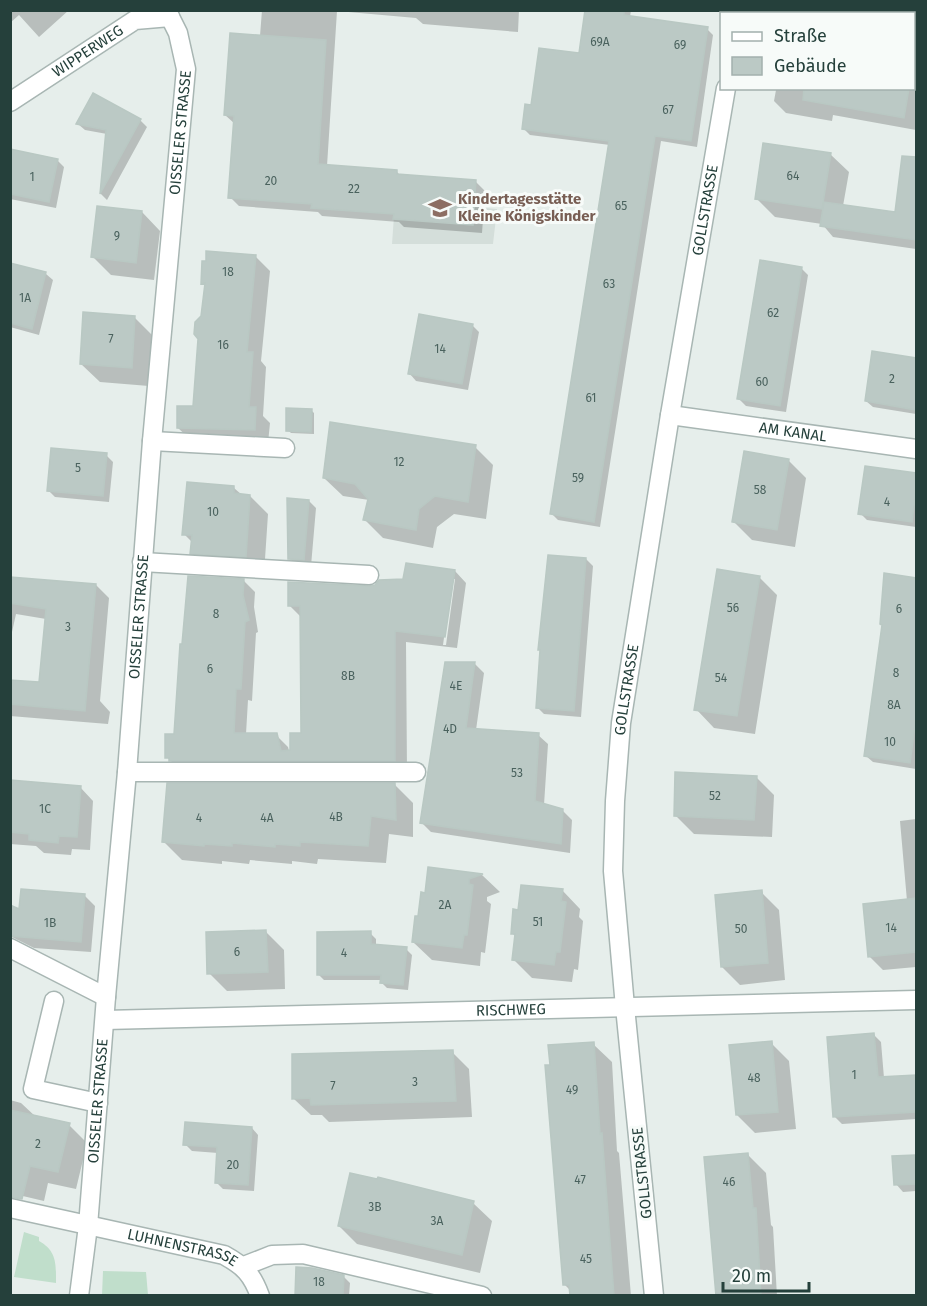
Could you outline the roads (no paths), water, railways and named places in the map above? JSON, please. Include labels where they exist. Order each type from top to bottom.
[{"type":"street","name":"WIPPERWEG","points":[[10,102],[135,20],[172,14]]},
{"type":"street","name":"OISSELER STRASSE","points":[[79,1296],[88,1226],[127,772],[152,441],[186,69],[172,14]]},
{"type":"street","name":"GOLLSTRASSE","points":[[654,1296],[614,871],[615,801],[621,723],[670,414],[726,90]]},
{"type":"street","name":"AM KANAL","points":[[670,414],[916,449]]},
{"type":"street","points":[[152,441],[285,448]]},
{"type":"street","points":[[142,562],[369,575]]},
{"type":"street","points":[[127,772],[416,772]]},
{"type":"street","points":[[10,948],[106,997]]},
{"type":"street","name":"RISCHWEG","points":[[105,1020],[916,1000]]},
{"type":"street","points":[[54,1001],[33,1089],[98,1103]]},
{"type":"street","name":"LUHNENSTRASSE","points":[[10,1208],[224,1255],[244,1266],[256,1284],[260,1296]]},
{"type":"street","points":[[244,1266],[272,1255],[303,1254],[482,1296]]},
{"type":"place","name":"Kindertagesstätte Kleine Königskinder","points":[[440,208]]}]
